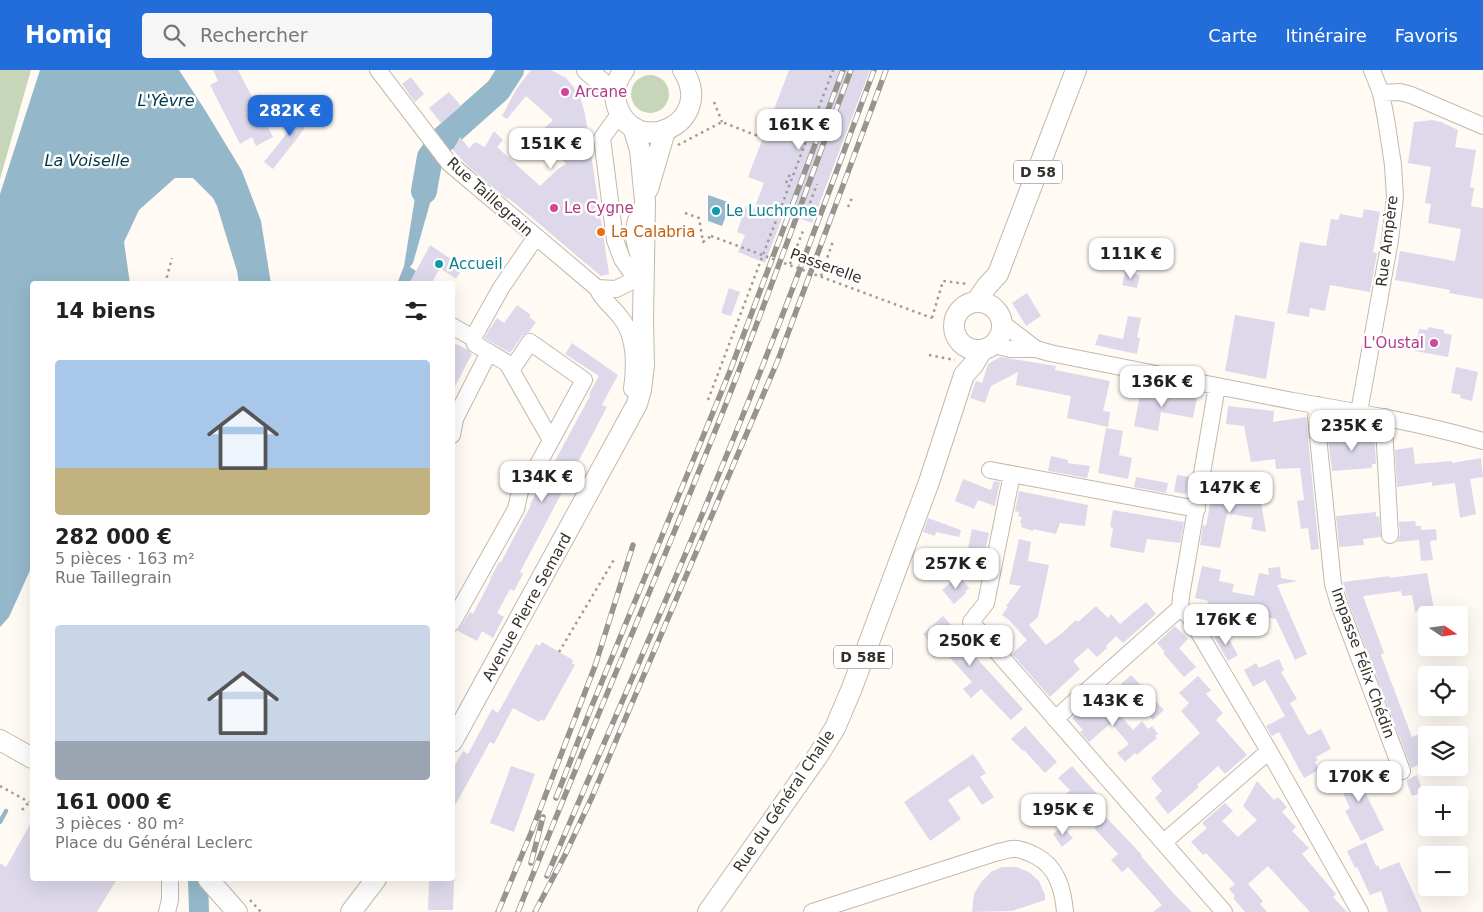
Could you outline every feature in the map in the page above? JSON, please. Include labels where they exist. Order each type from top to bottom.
[{"type":"main road","points":[[587,70],[615,94]]},
{"type":"main road","points":[[615,94],[618,79],[624,70]]},
{"type":"main road","points":[[626,120],[643,132],[670,138],[689,108],[691,100],[689,80],[683,70]]},
{"type":"main road","name":"D 58","points":[[976,302],[998,274],[1076,70]]},
{"type":"main road","name":"Avenue Pierre Semard","points":[[455,737],[638,404],[644,366],[641,276],[645,201],[640,150],[616,104],[615,94]]},
{"type":"main road","name":"Avenue Pierre Semard","points":[[645,201],[670,138]]},
{"type":"main road","name":"D 58","points":[[998,274],[999,317]]},
{"type":"main road","points":[[984,303],[991,306],[999,317],[1002,331],[999,339],[973,355],[958,340],[955,334],[956,316],[968,304],[984,303]]},
{"type":"main road","name":"Rue du Général Challe","points":[[708,912],[819,754],[835,728],[852,688],[929,482],[973,355]]},
{"type":"main road","points":[[0,740],[30,757]]},
{"type":"main road","points":[[350,912],[375,881]]},
{"type":"main road","points":[[360,912],[376,881]]},
{"type":"main road","points":[[212,882],[237,912]]},
{"type":"street","name":"Rue Taillegrain","points":[[378,70],[449,162],[597,288],[601,297],[623,319],[632,347],[634,374],[630,405],[621,435]]},
{"type":"street","name":"Rue Ampère","points":[[1359,412],[1390,240],[1395,197],[1391,156],[1380,93],[1372,70]]},
{"type":"street","points":[[1380,93],[1400,92],[1411,95],[1483,126]]},
{"type":"street","points":[[597,288],[616,290],[641,276],[622,259],[615,240],[602,138],[626,120]]},
{"type":"street","points":[[473,338],[501,288],[537,238]]},
{"type":"street","points":[[999,317],[1036,349]]},
{"type":"street","points":[[455,328],[473,338],[476,344],[507,363],[551,440]]},
{"type":"street","points":[[455,618],[516,509],[520,491],[536,468],[584,380],[530,342],[514,366]]},
{"type":"street","points":[[973,355],[1010,349],[1036,349],[1217,386],[1359,412],[1453,432],[1483,441]]},
{"type":"street","points":[[455,419],[489,352]]},
{"type":"street","points":[[1055,719],[1180,608],[1217,386]]},
{"type":"street","name":"Impasse Félix Chédin","points":[[1318,405],[1316,417],[1333,584],[1402,771]]},
{"type":"street","points":[[1385,418],[1390,535]]},
{"type":"street","points":[[990,470],[1196,509]]},
{"type":"street","points":[[1012,474],[986,603],[971,622],[1224,912]]},
{"type":"street","points":[[1180,608],[1189,616],[1269,751],[1360,912]]},
{"type":"street","points":[[1164,842],[1269,751]]},
{"type":"street","points":[[812,912],[998,852],[1018,849],[1044,860],[1055,872],[1064,901],[1065,912]]},
{"type":"street","points":[[167,912],[170,900],[170,881]]},
{"type":"path","points":[[708,400],[832,70]]},
{"type":"path","points":[[714,102],[722,122]]},
{"type":"path","points":[[670,138],[722,122],[763,138]]},
{"type":"path","points":[[786,183],[790,174],[793,175]]},
{"type":"path","points":[[810,203],[817,184]]},
{"type":"path","points":[[848,207],[852,198]]},
{"type":"path","name":"Passerelle","points":[[685,213],[699,218],[703,242],[711,236],[932,318],[943,281]]},
{"type":"path","points":[[790,264],[803,231]]},
{"type":"path","points":[[821,276],[833,241]]},
{"type":"path","points":[[166,281],[172,258]]},
{"type":"path","points":[[929,355],[973,355]]},
{"type":"path","points":[[559,652],[615,558]]},
{"type":"path","points":[[0,786],[29,802],[22,810]]},
{"type":"green space","points":[[0,70],[31,70],[0,179]]},
{"type":"green space","points":[[650,75],[664,80],[669,94],[664,108],[650,113],[636,108],[631,94],[636,80]]},
{"type":"water","name":"La Voiselle","points":[[40,70],[179,70],[242,171],[261,221],[271,281],[239,281],[213,198],[193,178],[175,178],[139,210],[124,242],[130,281],[30,281],[30,570],[9,617],[0,627],[0,194]]},
{"type":"water","points":[[502,70],[522,70],[505,93],[461,135],[453,150],[437,130],[497,83]]},
{"type":"water","points":[[423,148],[440,168],[413,263],[410,267],[416,271],[411,281],[398,281],[404,266]]},
{"type":"water","points":[[708,195],[731,203],[722,226],[708,221]]},
{"type":"water","points":[[188,881],[208,881],[209,912],[189,912]]},
{"type":"building","points":[[213,70],[238,70],[273,137],[256,146],[252,137],[240,144],[210,85],[218,81]]},
{"type":"building","points":[[531,70],[553,71],[566,78],[579,93],[585,114],[609,274],[601,276],[469,167],[453,150],[460,137],[469,148],[475,142],[485,147],[494,131],[503,140],[497,147],[540,186],[566,164],[538,134],[553,120],[526,96],[507,119],[502,116],[517,88]]},
{"type":"building","points":[[789,70],[870,70],[812,223],[784,213],[765,263],[738,252],[745,235],[737,232],[746,206],[754,209],[764,183],[748,177]]},
{"type":"building","points":[[411,77],[424,94],[415,102],[402,84]]},
{"type":"building","points":[[449,92],[461,106],[441,123],[429,108]]},
{"type":"building","points":[[310,104],[317,109],[273,169],[264,162]]},
{"type":"building","points":[[1432,120],[1458,130],[1455,147],[1476,150],[1470,187],[1474,188],[1471,206],[1483,208],[1483,299],[1449,293],[1450,290],[1395,280],[1400,251],[1455,261],[1461,229],[1428,223],[1431,204],[1425,203],[1431,167],[1408,163],[1414,122]]},
{"type":"building","points":[[1364,209],[1380,212],[1373,252],[1377,253],[1370,292],[1330,285],[1325,311],[1310,308],[1309,317],[1287,313],[1300,242],[1326,246],[1331,219],[1338,220],[1340,214],[1362,218]]},
{"type":"building","name":"Accueil","points":[[430,245],[463,267],[456,279],[440,268],[433,281],[411,281]]},
{"type":"building","points":[[1125,272],[1140,275],[1137,288],[1122,285]]},
{"type":"building","points":[[729,288],[740,292],[731,316],[721,313]]},
{"type":"building","points":[[1027,293],[1041,316],[1026,326],[1012,303]]},
{"type":"building","points":[[517,305],[531,315],[529,317],[536,322],[529,332],[522,336],[510,353],[484,338],[497,318],[504,323]]},
{"type":"building","points":[[1235,315],[1275,322],[1266,379],[1225,371]]},
{"type":"building","points":[[1128,316],[1141,318],[1137,337],[1140,338],[1137,354],[1095,345],[1099,334],[1123,339]]},
{"type":"building","name":"L'Oustal","points":[[1428,327],[1444,330],[1444,333],[1452,335],[1448,357],[1415,351],[1419,329],[1428,330]]},
{"type":"building","points":[[572,343],[618,375],[602,405],[607,407],[520,572],[523,574],[514,591],[510,589],[497,613],[504,617],[493,638],[482,631],[477,641],[458,631],[470,612],[473,614],[531,505],[542,480],[544,481],[599,376],[565,354]]},
{"type":"building","points":[[455,344],[472,354],[455,386]]},
{"type":"building","points":[[1000,357],[1056,366],[1055,370],[1110,381],[1103,411],[1110,412],[1108,427],[1067,418],[1071,396],[1016,385],[1018,372],[991,386],[985,403],[970,398],[976,381],[982,383],[988,364]]},
{"type":"building","points":[[1456,367],[1478,372],[1472,401],[1460,398],[1461,395],[1451,393]]},
{"type":"building","points":[[1141,390],[1197,398],[1193,418],[1161,412],[1158,431],[1134,426]]},
{"type":"building","points":[[1228,406],[1274,411],[1273,422],[1306,417],[1319,549],[1311,550],[1308,528],[1301,529],[1297,501],[1304,500],[1300,468],[1276,469],[1275,459],[1251,462],[1244,426],[1226,424]]},
{"type":"building","points":[[1106,428],[1123,431],[1119,455],[1132,458],[1128,479],[1098,473]]},
{"type":"building","points":[[1374,433],[1376,464],[1372,464],[1372,468],[1332,471],[1328,438]]},
{"type":"building","points":[[1413,447],[1415,464],[1452,461],[1452,463],[1481,458],[1483,477],[1470,479],[1476,514],[1460,518],[1455,483],[1432,486],[1432,482],[1397,487],[1395,450]]},
{"type":"building","points":[[1051,456],[1068,460],[1068,463],[1090,466],[1087,478],[1048,471]]},
{"type":"building","points":[[1177,475],[1189,477],[1186,494],[1174,492]]},
{"type":"building","points":[[1136,477],[1168,483],[1166,493],[1134,487]]},
{"type":"building","points":[[963,479],[991,490],[994,481],[1000,482],[995,506],[978,500],[974,509],[955,501]]},
{"type":"building","points":[[1210,487],[1257,495],[1257,491],[1259,491],[1266,532],[1251,529],[1253,518],[1227,513],[1220,548],[1200,545],[1203,525],[1206,526],[1211,499],[1208,498]]},
{"type":"building","points":[[1019,491],[1088,505],[1085,526],[1060,523],[1056,534],[1033,529],[1033,531],[1021,527],[1022,517],[1018,516],[1019,512],[1015,511]]},
{"type":"building","points":[[1113,510],[1184,522],[1180,543],[1147,539],[1144,553],[1110,547],[1113,528],[1110,527]]},
{"type":"building","points":[[1376,512],[1376,517],[1379,516],[1381,537],[1363,539],[1364,545],[1339,547],[1336,516]]},
{"type":"building","points":[[928,518],[961,530],[959,537],[936,532],[935,536],[923,532]]},
{"type":"building","points":[[1415,521],[1416,526],[1421,526],[1421,530],[1436,529],[1437,540],[1430,541],[1433,560],[1421,561],[1419,540],[1397,542],[1400,535],[1399,522]]},
{"type":"building","points":[[972,529],[989,533],[980,575],[963,572]]},
{"type":"building","points":[[1019,539],[1031,542],[1028,561],[1049,565],[1038,617],[1029,625],[1046,645],[1076,620],[1078,622],[1096,606],[1108,618],[1111,614],[1120,624],[1146,602],[1156,614],[1123,643],[1116,636],[1097,657],[1088,648],[1073,661],[1080,669],[1050,697],[1012,654],[1027,640],[1002,615],[1008,607],[1006,606],[1021,586],[1009,584]]},
{"type":"building","points":[[1202,566],[1221,570],[1219,581],[1234,584],[1232,592],[1254,596],[1259,573],[1269,575],[1268,568],[1280,567],[1281,578],[1298,581],[1277,585],[1307,654],[1295,660],[1276,619],[1207,606],[1208,601],[1195,598]]},
{"type":"building","points":[[1427,573],[1433,606],[1418,606],[1418,612],[1415,612],[1412,595],[1402,596],[1401,591],[1363,596],[1384,653],[1381,655],[1412,737],[1418,734],[1418,765],[1411,768],[1348,601],[1343,582],[1390,576],[1389,578]]},
{"type":"building","points":[[959,575],[969,588],[954,604],[942,590]]},
{"type":"building","points":[[943,616],[953,627],[950,629],[1023,709],[1011,720],[981,689],[971,698],[963,689],[972,682],[943,650],[934,658],[927,648],[931,644],[923,634]]},
{"type":"building","points":[[1175,626],[1188,639],[1179,648],[1196,667],[1184,677],[1163,653],[1165,652],[1157,643]]},
{"type":"building","points":[[1224,631],[1238,655],[1228,661],[1214,637]]},
{"type":"building","points":[[542,642],[573,660],[572,663],[575,665],[544,721],[541,719],[539,722],[513,708],[494,744],[490,742],[455,806],[455,765],[463,751],[468,754],[492,709],[498,713],[536,644],[540,646]]},
{"type":"building","points":[[1279,659],[1284,670],[1281,672],[1297,699],[1290,703],[1307,734],[1309,735],[1321,729],[1331,749],[1316,757],[1318,760],[1315,762],[1319,770],[1304,778],[1279,732],[1272,736],[1266,726],[1285,716],[1265,680],[1253,687],[1244,670],[1256,663],[1259,668]]},
{"type":"building","points":[[1131,675],[1164,710],[1153,720],[1121,684]]},
{"type":"building","points":[[1198,676],[1211,690],[1206,694],[1223,713],[1216,720],[1247,755],[1225,774],[1218,766],[1197,785],[1199,787],[1168,814],[1155,798],[1162,791],[1151,778],[1200,733],[1181,711],[1189,703],[1179,693]]},
{"type":"building","points":[[1101,693],[1133,730],[1142,721],[1148,729],[1152,726],[1158,734],[1155,736],[1157,738],[1137,755],[1135,753],[1125,762],[1117,753],[1129,744],[1111,723],[1089,742],[1080,732],[1083,730],[1072,718]]},
{"type":"building","points":[[1025,726],[1057,762],[1045,773],[1011,739]]},
{"type":"building","points":[[973,754],[986,773],[980,777],[994,797],[982,805],[969,786],[948,800],[961,819],[930,841],[904,802]]},
{"type":"building","points":[[1360,764],[1368,780],[1364,782],[1367,790],[1365,792],[1384,830],[1361,841],[1345,811],[1350,808],[1335,776]]},
{"type":"building","points":[[511,766],[535,774],[514,832],[490,823]]},
{"type":"building","points":[[1072,766],[1104,802],[1091,814],[1084,806],[1079,811],[1065,795],[1070,790],[1058,778]]},
{"type":"building","points":[[1417,775],[1421,786],[1418,786],[1418,794],[1412,796],[1406,780]]},
{"type":"building","points":[[1257,781],[1274,800],[1278,797],[1287,807],[1282,812],[1296,827],[1292,831],[1309,848],[1302,854],[1336,894],[1333,897],[1347,912],[1310,912],[1268,866],[1248,884],[1263,901],[1260,904],[1267,912],[1245,912],[1233,898],[1235,896],[1229,889],[1235,884],[1206,853],[1203,855],[1191,842],[1207,828],[1202,823],[1225,803],[1233,811],[1222,821],[1238,837],[1257,820],[1243,806]]},
{"type":"building","points":[[1106,817],[1192,912],[1153,912],[1162,905],[1128,867],[1122,872],[1111,860],[1118,854],[1094,828]]},
{"type":"building","points":[[30,825],[30,881],[116,881],[97,912],[0,912],[0,863],[6,867]]},
{"type":"building","points":[[1062,826],[1073,838],[1062,847],[1053,834]]},
{"type":"building","points":[[1366,842],[1376,866],[1378,865],[1380,870],[1399,862],[1422,912],[1388,912],[1381,891],[1370,895],[1347,851]]},
{"type":"building","points":[[1002,867],[1016,867],[1029,872],[1039,881],[1045,895],[1045,900],[1012,911],[972,912],[974,894],[982,881],[991,872]]},
{"type":"building","points":[[429,881],[454,881],[453,910],[428,910]]},
{"type":"waterway","points":[[424,191],[430,157],[444,138],[498,90],[511,70]]},
{"type":"waterway","points":[[0,822],[6,811]]},
{"type":"railway","points":[[556,798],[591,708],[730,371],[843,70]]},
{"type":"railway","points":[[518,912],[738,373],[851,70]]},
{"type":"railway","points":[[547,876],[742,418],[874,70]]},
{"type":"railway","points":[[535,912],[565,855],[592,797],[778,360],[886,70]]},
{"type":"railway","points":[[498,912],[531,833],[595,666],[633,545]]},
{"type":"railway","points":[[531,863],[543,817]]},
{"type":"place","name":"Arcane","points":[[565,92]]},
{"type":"place","name":"Le Cygne","points":[[554,208]]},
{"type":"place","name":"Le Luchrone","points":[[716,211]]},
{"type":"place","name":"La Calabria","points":[[601,232]]},
{"type":"place","name":"Accueil","points":[[439,264]]},
{"type":"place","name":"L'Oustal","points":[[1434,343]]},
{"type":"water label","name":"L'Yèvre","points":[[166,100]]}]
